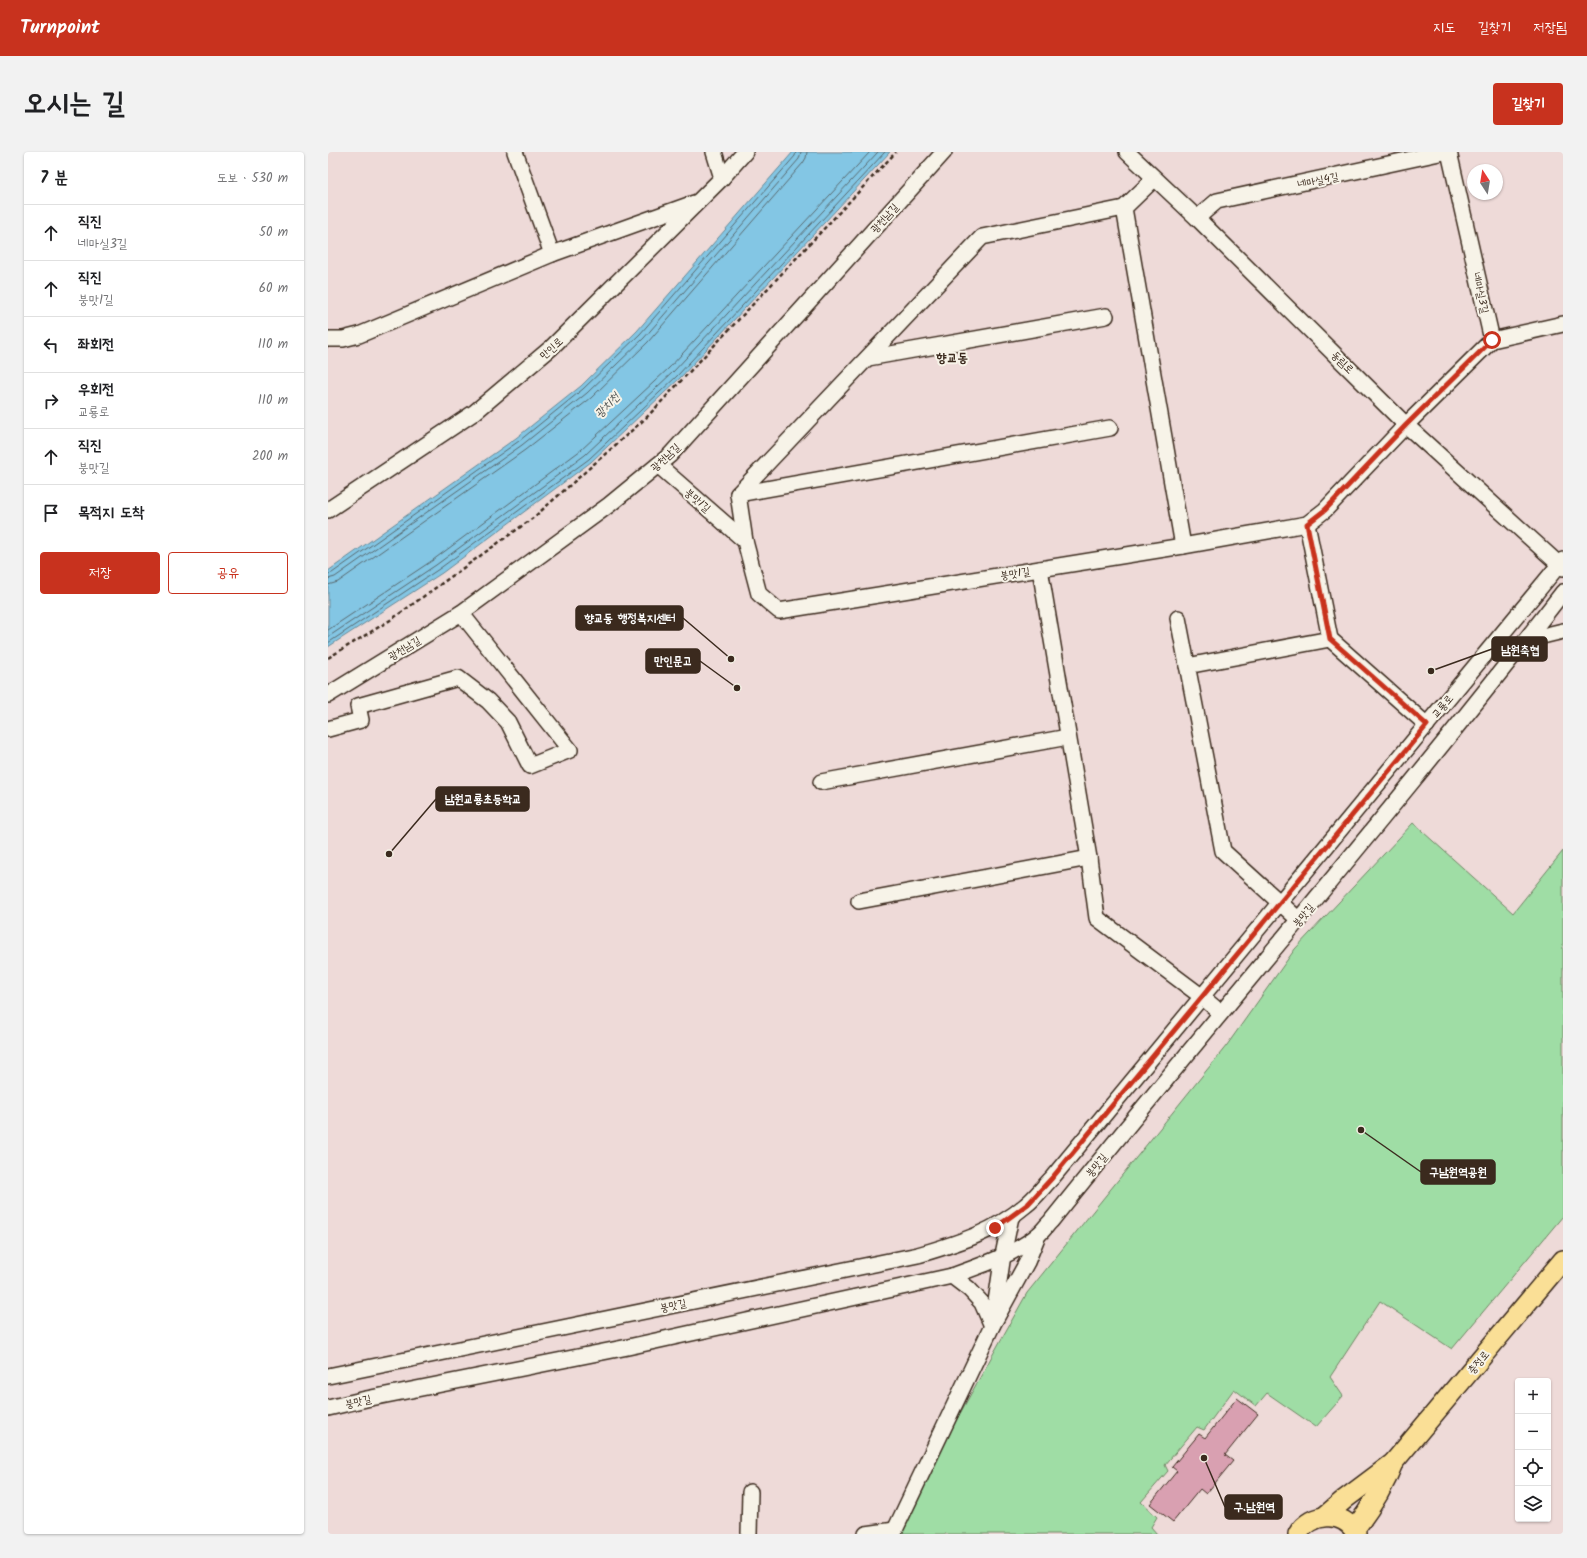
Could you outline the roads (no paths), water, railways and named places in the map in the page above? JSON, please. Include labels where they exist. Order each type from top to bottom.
[{"type":"main road","name":"충정로","points":[[1298,1534],[1305,1524],[1314,1518],[1325,1516],[1393,1463],[1563,1260]]},
{"type":"main road","name":"충정로","points":[[1355,1532],[1384,1486],[1393,1463]]},
{"type":"main road","points":[[1325,1516],[1336,1517],[1346,1522],[1355,1532]]},
{"type":"street","points":[[515,152],[552,254]]},
{"type":"street","points":[[714,152],[722,178]]},
{"type":"street","name":"만인로","points":[[328,510],[487,402],[551,348],[722,178],[745,152]]},
{"type":"street","name":"광천남길","points":[[328,695],[461,613],[609,505],[670,455],[944,152]]},
{"type":"street","name":"동림로","points":[[1127,152],[1197,218],[1406,425],[1562,564]]},
{"type":"street","name":"네마실4길","points":[[1197,218],[1218,201],[1444,152]]},
{"type":"street","name":"네마실3길","points":[[1448,152],[1492,340]]},
{"type":"street","points":[[738,494],[982,237],[1124,208],[1154,179]]},
{"type":"street","points":[[328,339],[343,339],[359,335],[552,254],[698,202]]},
{"type":"street","points":[[1124,208],[1183,546]]},
{"type":"street","points":[[868,358],[1106,316]]},
{"type":"street","points":[[1406,425],[1492,340],[1563,324]]},
{"type":"street","name":"붕맛1길","points":[[658,465],[745,541],[758,594],[779,611],[1183,546],[1307,524],[1325,510],[1406,425]]},
{"type":"street","points":[[738,494],[1110,428]]},
{"type":"street","points":[[738,494],[745,541]]},
{"type":"street","points":[[1307,524],[1330,639],[1427,725]]},
{"type":"street","name":"교룡로","points":[[1279,903],[1562,564]]},
{"type":"street","points":[[1040,569],[1089,858],[1097,918],[1201,996],[1221,1013]]},
{"type":"street","name":"붕맛길","points":[[328,1408],[366,1398],[628,1347],[952,1276],[984,1265],[1023,1245],[1038,1235],[1299,920],[1526,640],[1563,592]]},
{"type":"street","points":[[328,729],[361,720],[358,706],[458,678],[488,701],[508,722],[530,766],[570,750],[461,613]]},
{"type":"street","points":[[1178,618],[1223,851],[1299,920]]},
{"type":"street","points":[[1526,640],[1563,631]]},
{"type":"street","points":[[1187,666],[1330,639]]},
{"type":"street","points":[[821,782],[1068,737]]},
{"type":"street","points":[[859,901],[1089,858]]},
{"type":"street","name":"붕맛길","points":[[328,1376],[918,1255],[965,1241],[995,1228],[1028,1204],[1052,1178],[1279,903]]},
{"type":"street","name":"붕맛길","points":[[992,1326],[1003,1255],[1011,1217]]},
{"type":"street","name":"붕맛길","points":[[894,1532],[992,1326],[1027,1262],[1038,1235]]},
{"type":"street","points":[[952,1276],[969,1289],[982,1303],[992,1326]]},
{"type":"street","points":[[749,1534],[750,1492]]},
{"type":"street","points":[[866,1534],[894,1532]]},
{"type":"water","name":"광치천","points":[[793,152],[890,152],[680,378],[591,462],[442,573],[328,647],[328,571],[516,438],[581,386],[637,331]]},
{"type":"place","name":"향교동 행정복지센터","points":[[731,659]]},
{"type":"place","name":"남원축협","points":[[1431,671]]},
{"type":"place","name":"만인문고","points":[[737,688]]},
{"type":"place","name":"남원교룡초등학교","points":[[389,854]]},
{"type":"place","name":"구남원역공원","points":[[1361,1130]]},
{"type":"place","name":"구.남원역","points":[[1204,1458]]},
{"type":"district","name":"향교동","points":[[952,357]]}]
